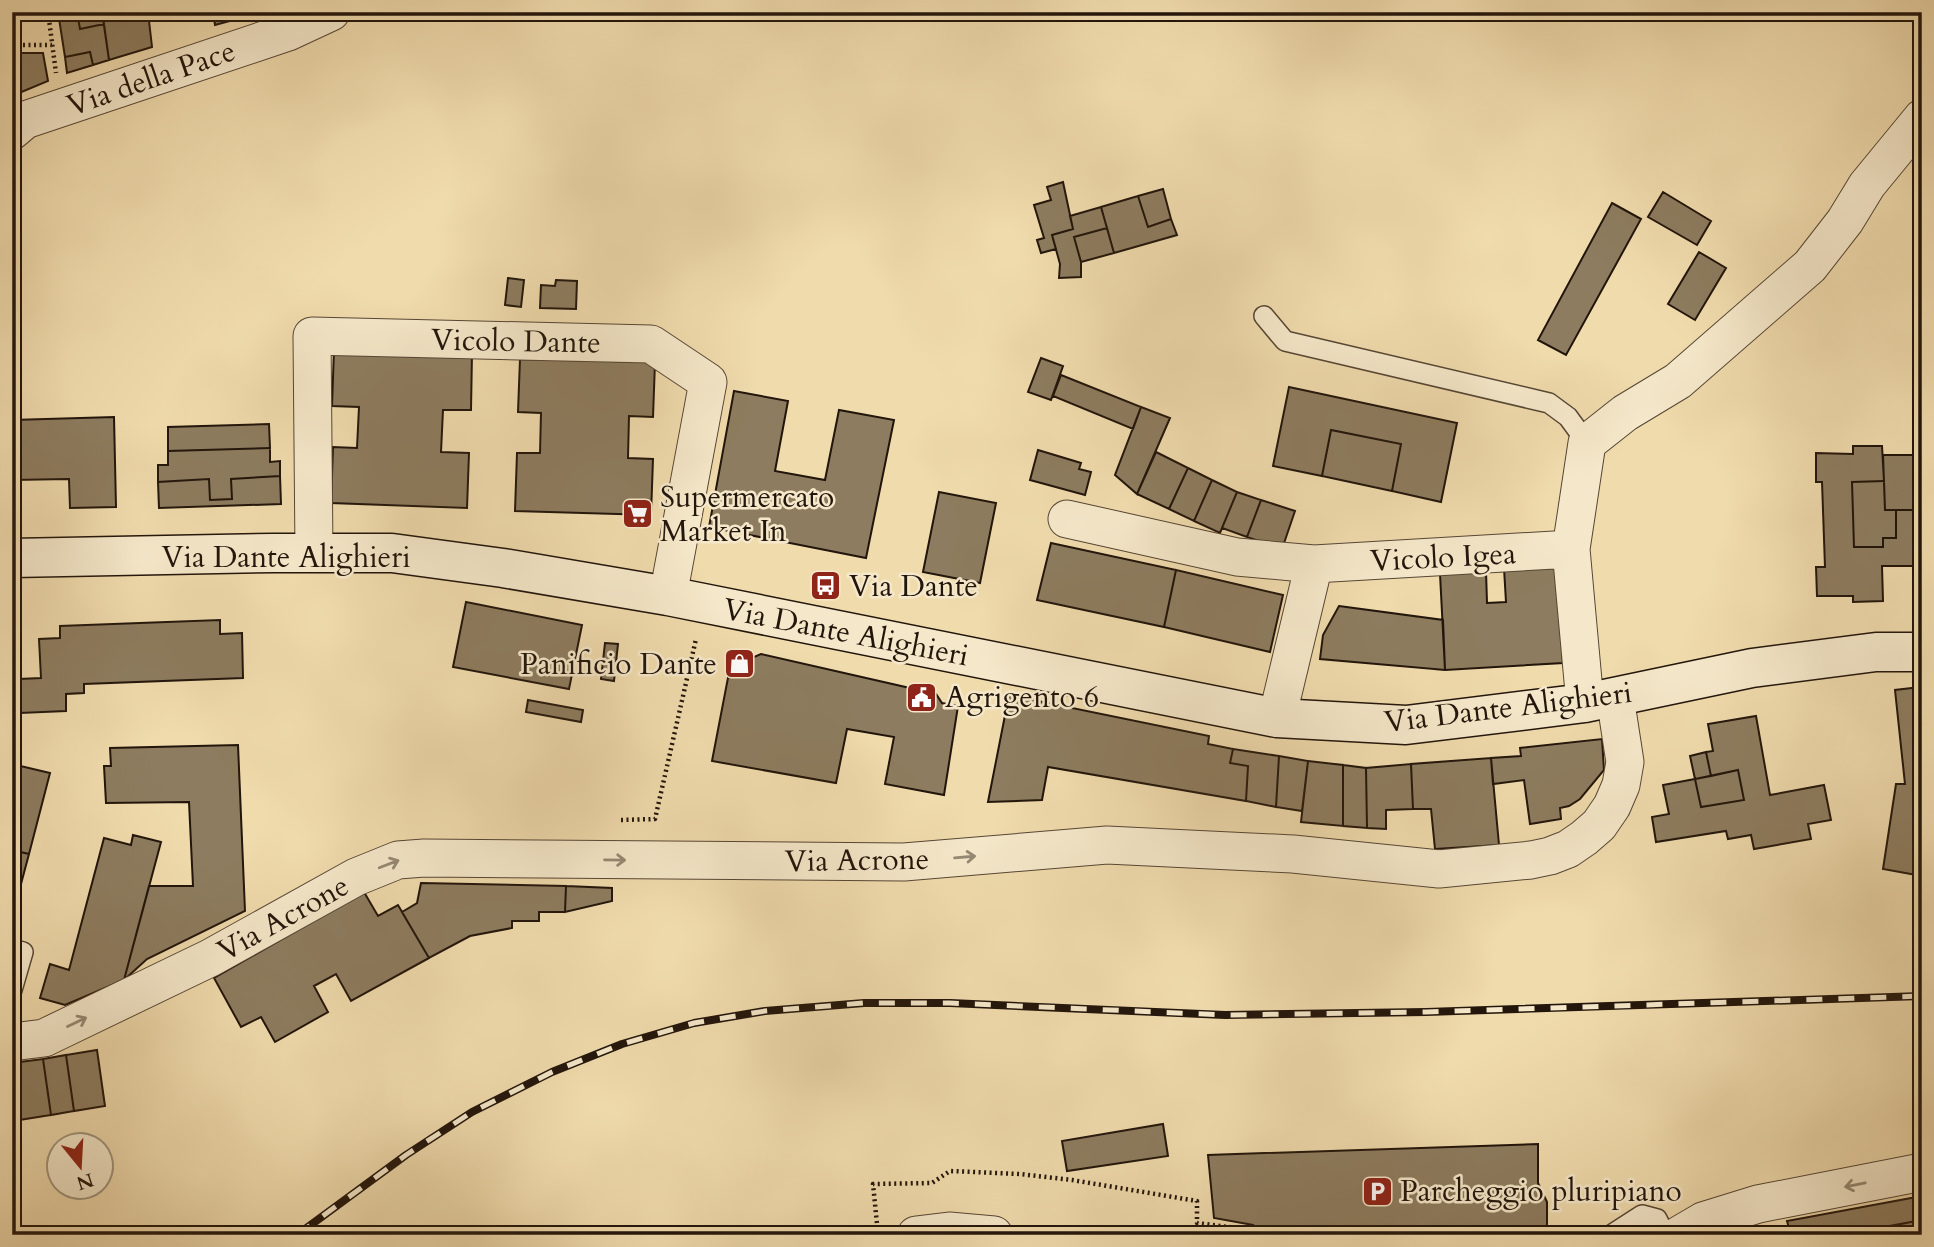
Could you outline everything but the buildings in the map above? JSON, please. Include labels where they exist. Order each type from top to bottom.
[{"type":"street","name":"Via della Pace","points":[[17,124],[288,32],[331,12]]},
{"type":"street","points":[[1587,443],[1625,414],[1678,381],[1810,266],[1845,221],[1867,186],[1922,118]]},
{"type":"street","name":"Vicolo Dante","points":[[314,553],[312,336],[651,344],[708,382],[686,600]]},
{"type":"street","name":"Via Acrone","points":[[12,1042],[44,1038],[210,958],[356,877],[398,860],[438,858],[904,862],[1107,845],[1293,854],[1439,869],[1550,856],[1568,849],[1599,825],[1612,806],[1621,785],[1625,762],[1600,700],[1571,550],[1587,443]]},
{"type":"street","name":"Vicolo Igea","points":[[1067,519],[1237,557],[1314,564],[1571,550]]},
{"type":"street","name":"Via Dante Alighieri","points":[[13,563],[392,553],[503,568],[686,600],[1278,718],[1406,725],[1600,700],[1752,668],[1876,652],[1922,652]]},
{"type":"street","points":[[1278,718],[1314,564]]},
{"type":"street","points":[[1679,1235],[1703,1221],[1758,1204],[1922,1172]]},
{"type":"street","points":[[916,1235],[949,1231],[993,1235]]},
{"type":"lane","points":[[1264,316],[1285,341],[1549,403],[1569,417],[1587,443]]},
{"type":"lane","points":[[12,949],[23,952],[12,990]]},
{"type":"lane","points":[[1611,1235],[1642,1215],[1657,1219],[1665,1235]]},
{"type":"path","points":[[48,12],[63,108]]},
{"type":"path","points":[[12,45],[52,45]]},
{"type":"path","points":[[617,820],[655,819],[686,600]]},
{"type":"path","points":[[878,1235],[873,1184],[932,1183],[950,1171],[1046,1177],[1197,1201],[1197,1223],[1252,1230],[1258,1233],[1257,1235]]},
{"type":"railway","points":[[297,1235],[406,1155],[472,1112],[552,1072],[622,1044],[694,1023],[765,1011],[864,1003],[950,1003],[1225,1015],[1426,1012],[1922,996]]},
{"type":"place","name":"Supermercato Market In","points":[[637,514]]},
{"type":"place","name":"Via Dante","points":[[826,586]]},
{"type":"place","name":"Panificio Dante","points":[[740,664]]},
{"type":"place","name":"Agrigento 6","points":[[922,697]]},
{"type":"place","name":"Parcheggio pluripiano","points":[[1377,1191]]}]
